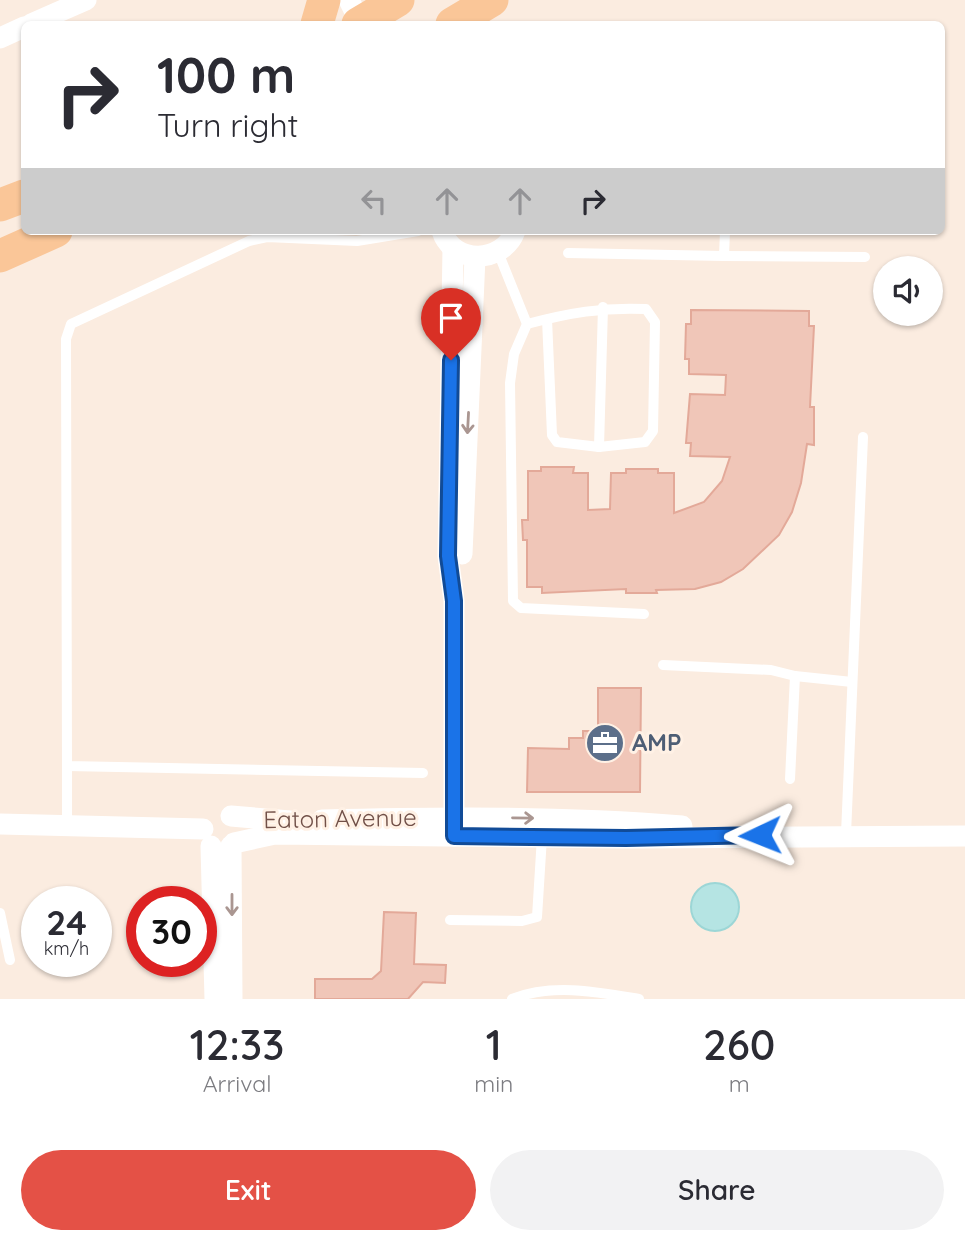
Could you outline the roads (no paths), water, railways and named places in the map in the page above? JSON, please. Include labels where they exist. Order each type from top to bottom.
[{"type":"main road","points":[[318,21],[324,0]]},
{"type":"main road","points":[[457,21],[494,0]]},
{"type":"main road","points":[[484,21],[494,0]]},
{"type":"main road","points":[[0,205],[21,197]]},
{"type":"main road","points":[[0,256],[47,235]]},
{"type":"street","points":[[38,21],[86,0]]},
{"type":"street","points":[[0,38],[21,28]]},
{"type":"street","points":[[447,240],[475,257],[498,252],[512,235]]},
{"type":"street","points":[[447,240],[448,556],[454,601],[454,826]]},
{"type":"street","points":[[454,601],[462,557],[475,257]]},
{"type":"street","points":[[220,841],[239,829],[231,816],[217,813],[210,817],[220,841],[232,999]]},
{"type":"street","name":"Eaton Avenue","points":[[231,816],[274,822],[454,826],[542,837],[846,834],[965,836]]},
{"type":"street","name":"Eaton Avenue","points":[[0,824],[67,824],[220,841],[275,834],[628,821],[785,835]]},
{"type":"street","points":[[215,999],[220,841]]},
{"type":"lane","points":[[67,824],[66,339],[71,324],[249,241],[267,237],[357,241],[394,235]]},
{"type":"lane","points":[[724,256],[725,235]]},
{"type":"lane","points":[[498,252],[527,324],[514,354],[510,383],[513,601],[521,608],[644,614]]},
{"type":"lane","points":[[568,253],[865,257]]},
{"type":"lane","points":[[527,324],[547,319],[603,307],[646,309],[655,322],[653,431],[645,442],[599,447],[562,445],[552,435],[547,319]]},
{"type":"lane","points":[[599,447],[603,307]]},
{"type":"lane","points":[[846,834],[863,437]]},
{"type":"lane","points":[[663,665],[771,670],[795,677],[852,682]]},
{"type":"lane","points":[[790,779],[795,677]]},
{"type":"lane","points":[[66,766],[423,773]]},
{"type":"lane","points":[[450,920],[522,921],[537,917],[542,837]]},
{"type":"lane","points":[[0,913],[10,960]]},
{"type":"lane","points":[[512,999],[542,991],[639,999]]},
{"type":"water","points":[[715,883],[732,890],[739,907],[732,924],[715,931],[698,924],[691,907],[698,890]]},
{"type":"place","name":"AMP","points":[[605,743]]}]
